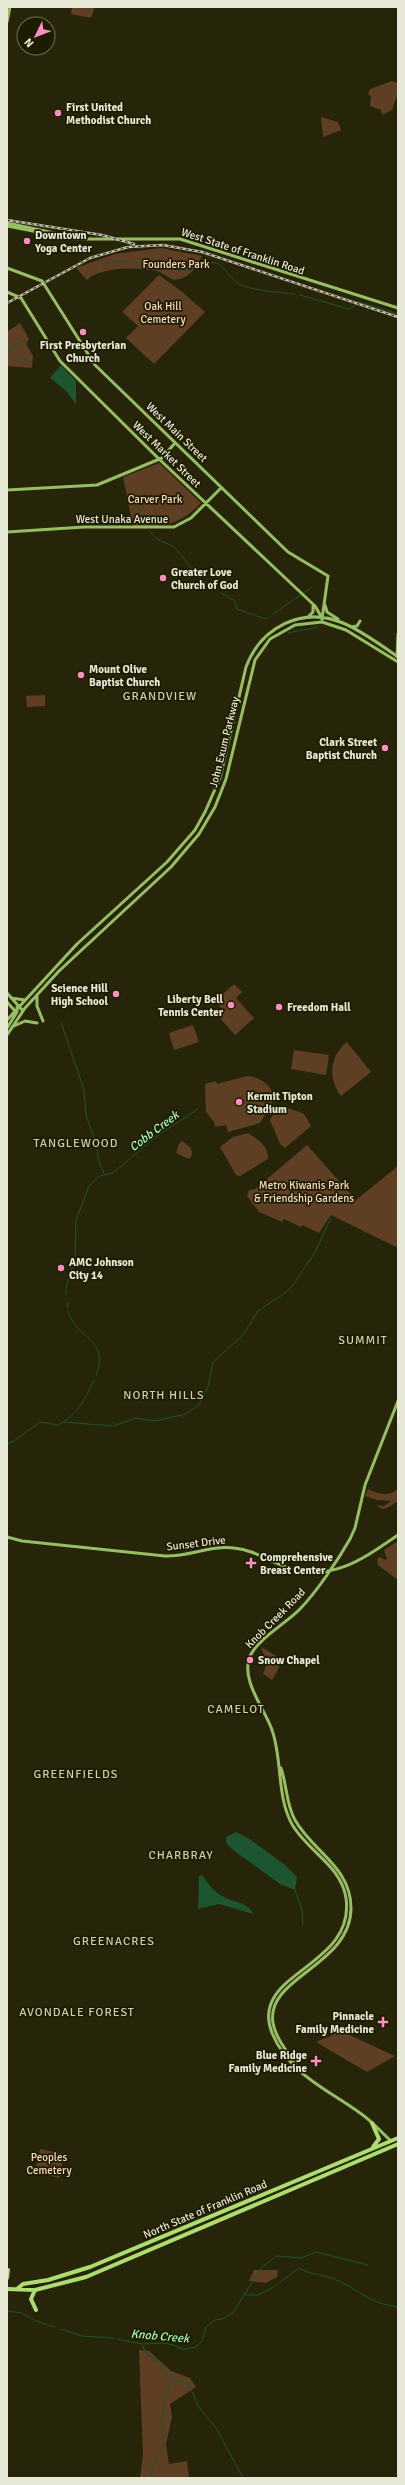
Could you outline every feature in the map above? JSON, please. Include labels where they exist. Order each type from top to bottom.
[{"type":"highway","points":[[367,2151],[379,2140],[372,2123]]},
{"type":"highway","name":"North State of Franklin Road","points":[[17,2289],[23,2284],[48,2280],[95,2265],[398,2138]]},
{"type":"highway","name":"North State of Franklin Road","points":[[7,2290],[35,2290],[66,2283],[100,2272],[397,2146]]},
{"type":"highway","points":[[7,2278],[8,2270]]},
{"type":"highway","points":[[35,2290],[31,2298],[36,2310]]},
{"type":"main road","points":[[7,22],[10,7]]},
{"type":"main road","name":"West State of Franklin Road","points":[[7,223],[76,235],[78,238]]},
{"type":"main road","name":"West State of Franklin Road","points":[[7,226],[78,238],[184,240],[398,308]]},
{"type":"main road","name":"West Main Street","points":[[7,268],[38,279],[44,284],[91,362],[288,552],[328,576],[324,599]]},
{"type":"main road","name":"West Market Street","points":[[7,292],[21,298],[60,361],[159,459],[312,604],[318,610],[322,618]]},
{"type":"main road","points":[[7,490],[97,485],[159,459],[175,443]]},
{"type":"main road","name":"West Unaka Avenue","points":[[7,532],[84,527],[166,528],[182,524],[221,488]]},
{"type":"main road","points":[[322,622],[324,599]]},
{"type":"main road","points":[[324,599],[327,612],[343,623]]},
{"type":"main road","points":[[309,616],[313,611],[312,604]]},
{"type":"main road","points":[[318,610],[323,608]]},
{"type":"main road","name":"John Exum Parkway","points":[[17,1011],[51,971],[91,931],[167,862],[195,830],[210,802],[220,778],[250,658],[263,638],[279,625],[309,616],[343,623],[351,627]]},
{"type":"main road","points":[[351,627],[357,626],[360,621]]},
{"type":"main road","name":"John Exum Parkway","points":[[17,1011],[23,1011],[92,938],[180,858],[206,823],[224,785],[252,669],[264,646],[287,628],[304,623],[322,622],[346,630],[398,662]]},
{"type":"main road","points":[[351,627],[398,657]]},
{"type":"main road","points":[[398,634],[398,662]]},
{"type":"main road","points":[[51,971],[56,976]]},
{"type":"main road","points":[[7,993],[17,1011]]},
{"type":"main road","points":[[37,995],[37,1006],[43,1021]]},
{"type":"main road","points":[[10,998],[25,1000]]},
{"type":"main road","points":[[7,1002],[17,1011]]},
{"type":"main road","points":[[7,1035],[17,1011]]},
{"type":"main road","points":[[7,1019],[17,1011],[23,1011]]},
{"type":"main road","points":[[7,1013],[7,1019]]},
{"type":"main road","points":[[9,1028],[25,1021],[37,1022]]},
{"type":"main road","name":"Knob Creek Road","points":[[290,1815],[286,1787],[273,1733],[248,1677],[248,1662],[257,1647],[306,1603],[346,1544],[355,1528],[365,1486],[398,1401]]},
{"type":"main road","name":"Sunset Drive","points":[[7,1537],[165,1556],[183,1555],[209,1548],[233,1548],[251,1551],[281,1565],[299,1571],[329,1570],[355,1564],[398,1535]]},
{"type":"main road","name":"Knob Creek Road","points":[[280,1766],[280,1778],[283,1795],[290,1815],[310,1843],[337,1875],[343,1888],[346,1914],[341,1932],[336,1941],[304,1972],[300,1978],[284,1990],[277,1999],[274,2008],[273,2030],[303,2076]]},
{"type":"main road","points":[[280,1778],[286,1787],[283,1795]]},
{"type":"main road","name":"Knob Creek Road","points":[[310,1843],[326,1856],[339,1870],[345,1881],[350,1900],[350,1914],[341,1940],[312,1969],[292,1979],[280,1989],[272,2000],[268,2015],[281,2048],[303,2076],[372,2123],[397,2146]]},
{"type":"main road","points":[[322,1858],[326,1856]]},
{"type":"main road","points":[[337,1875],[345,1881],[343,1888]]},
{"type":"main road","points":[[312,1969],[315,1961],[322,1960]]},
{"type":"main road","points":[[284,1990],[292,1979],[300,1978]]},
{"type":"green space","points":[[72,7],[95,7],[91,18],[71,14]]},
{"type":"green space","points":[[392,81],[398,83],[398,93],[392,110],[382,115],[381,110],[370,106],[371,96],[368,94],[370,89]]},
{"type":"green space","points":[[321,117],[338,122],[341,130],[323,137]]},
{"type":"green space","name":"Founders Park","points":[[161,248],[202,256],[197,265],[188,275],[174,280],[157,271],[130,268],[102,272],[87,280],[76,268],[115,254]]},
{"type":"green space","name":"Oak Hill Cemetery","points":[[159,275],[181,291],[205,312],[154,364],[126,338],[138,326],[122,312]]},
{"type":"green space","points":[[20,323],[29,339],[26,344],[33,356],[32,368],[7,366],[7,332]]},
{"type":"green space","name":"Carver Park","points":[[159,463],[201,503],[185,517],[170,524],[133,526],[123,477]]},
{"type":"green space","points":[[45,695],[45,706],[27,707],[26,696]]},
{"type":"green space","name":"Liberty Bell Tennis Center","points":[[234,984],[242,992],[236,998],[254,1018],[235,1035],[217,1015],[223,1010],[215,1001]]},
{"type":"green space","points":[[193,1025],[199,1042],[174,1050],[169,1033]]},
{"type":"green space","points":[[347,1042],[371,1072],[341,1096],[334,1082],[332,1067],[337,1054]]},
{"type":"green space","points":[[294,1050],[329,1055],[326,1075],[291,1069]]},
{"type":"green space","name":"Kermit Tipton Stadium","points":[[247,1076],[257,1078],[265,1082],[271,1089],[275,1098],[260,1123],[228,1132],[226,1125],[215,1127],[214,1122],[206,1112],[205,1084],[216,1081],[217,1084]]},
{"type":"green space","points":[[286,1107],[304,1114],[311,1126],[285,1148],[280,1144],[270,1120],[277,1108]]},
{"type":"green space","points":[[248,1133],[264,1146],[268,1154],[268,1159],[240,1176],[236,1175],[220,1147],[233,1137]]},
{"type":"green space","points":[[182,1141],[191,1148],[192,1155],[189,1159],[176,1153],[179,1144]]},
{"type":"green space","name":"Metro Kiwanis Park & Friendship Gardens","points":[[307,1145],[356,1200],[398,1166],[398,1248],[331,1215],[319,1233],[302,1225],[301,1227],[284,1219],[282,1222],[259,1212],[247,1196],[249,1190],[255,1189]]},
{"type":"green space","points":[[368,1489],[387,1494],[398,1489],[398,1501],[384,1509],[379,1507],[377,1505],[384,1506],[391,1501],[377,1500],[365,1496]]},
{"type":"green space","points":[[398,1541],[398,1580],[378,1565],[377,1559],[380,1557],[385,1560],[387,1559],[384,1550]]},
{"type":"green space","points":[[261,1647],[283,1660],[272,1680],[263,1674],[267,1663]]},
{"type":"green space","points":[[341,2025],[345,2033],[395,2056],[367,2072],[316,2042],[331,2036]]},
{"type":"green space","name":"Peoples Cemetery","points":[[40,2149],[64,2154],[59,2178],[35,2172]]},
{"type":"green space","points":[[254,2270],[278,2270],[277,2277],[266,2283],[249,2281]]},
{"type":"green space","points":[[139,2350],[149,2351],[171,2371],[190,2378],[196,2387],[170,2404],[172,2417],[166,2444],[169,2464],[187,2461],[189,2478],[140,2478],[143,2454]]},
{"type":"shaded area","points":[[61,365],[76,381],[76,404],[66,391],[50,378]]},
{"type":"shaded area","points":[[236,1832],[248,1838],[284,1864],[297,1877],[295,1890],[280,1884],[233,1850],[226,1843],[226,1837]]},
{"type":"shaded area","points":[[202,1875],[209,1885],[218,1893],[228,1899],[245,1905],[253,1914],[219,1904],[198,1909],[199,1876]]},
{"type":"waterway","points":[[98,258],[103,264],[119,261],[185,271],[193,268]]},
{"type":"waterway","points":[[207,264],[216,263],[220,265],[236,282],[241,285],[264,291],[295,294]]},
{"type":"waterway","points":[[300,295],[349,309],[359,302],[398,314]]},
{"type":"waterway","points":[[7,348],[25,340]]},
{"type":"waterway","points":[[8,348],[16,355],[29,361]]},
{"type":"waterway","points":[[127,494],[140,511],[146,525]]},
{"type":"waterway","points":[[149,531],[157,539],[174,547],[199,578],[209,585]]},
{"type":"waterway","points":[[273,614],[312,587]]},
{"type":"waterway","points":[[221,593],[235,601],[237,609],[265,619],[269,617]]},
{"type":"waterway","points":[[288,633],[318,627]]},
{"type":"waterway","points":[[61,1022],[84,1090],[86,1115],[97,1146],[98,1159],[104,1174]]},
{"type":"waterway","name":"Cobb Creek","points":[[66,1288],[75,1258],[76,1220],[89,1186],[100,1176],[113,1173],[158,1135],[198,1109]]},
{"type":"waterway","points":[[64,1422],[113,1426],[136,1418],[155,1421],[186,1414],[198,1406],[208,1387],[213,1362],[243,1335],[258,1311],[285,1293],[293,1285],[314,1254],[331,1218]]},
{"type":"waterway","name":"Cobb Creek","points":[[66,1290],[66,1295]]},
{"type":"waterway","name":"Cobb Creek","points":[[67,1303],[68,1308]]},
{"type":"waterway","name":"Cobb Creek","points":[[68,1311],[72,1321],[96,1346],[99,1354],[99,1363],[96,1376]]},
{"type":"waterway","name":"Cobb Creek","points":[[7,1444],[14,1441],[40,1422],[58,1425],[65,1421],[80,1406],[94,1380]]},
{"type":"waterway","points":[[295,1890],[302,1910],[303,1925]]},
{"type":"waterway","name":"Knob Creek","points":[[117,2339],[142,2344],[166,2343],[184,2349],[196,2347],[202,2341],[206,2327],[215,2320],[222,2319],[233,2313],[261,2268],[277,2256],[301,2258],[316,2252],[368,2265]]},
{"type":"waterway","name":"Knob Creek","points":[[244,2295],[258,2295],[272,2288],[299,2268],[306,2272],[341,2282],[370,2299],[398,2307]]},
{"type":"waterway","name":"Knob Creek","points":[[7,2311],[22,2313],[36,2321],[55,2327]]},
{"type":"waterway","name":"Knob Creek","points":[[61,2329],[82,2336],[114,2338]]},
{"type":"waterway","points":[[142,2345],[146,2353],[158,2361],[168,2376],[172,2379],[187,2382],[189,2384],[198,2406],[216,2428],[243,2478]]},
{"type":"waterway","points":[[165,2398],[172,2380]]},
{"type":"waterway","points":[[150,2478],[153,2466],[164,2446],[162,2421],[165,2402]]},
{"type":"railway","points":[[7,220],[102,235],[134,244]]},
{"type":"railway","points":[[7,303],[90,258],[128,247],[163,245],[202,252],[398,317]]},
{"type":"place","name":"First United Methodist Church","points":[[58,113]]},
{"type":"place","name":"Downtown Yoga Center","points":[[27,241]]},
{"type":"place","name":"First Presbyterian Church","points":[[83,332]]},
{"type":"place","name":"Greater Love Church of God","points":[[163,578]]},
{"type":"place","name":"Mount Olive Baptist Church","points":[[81,675]]},
{"type":"place","name":"Clark Street Baptist Church","points":[[385,748]]},
{"type":"place","name":"Science Hill High School","points":[[116,994]]},
{"type":"place","name":"Liberty Bell Tennis Center","points":[[231,1005]]},
{"type":"place","name":"Freedom Hall","points":[[279,1007]]},
{"type":"place","name":"Kermit Tipton Stadium","points":[[239,1102]]},
{"type":"place","name":"AMC Johnson City 14","points":[[61,1268]]},
{"type":"place","name":"Comprehensive Breast Center","points":[[251,1563]]},
{"type":"place","name":"Snow Chapel","points":[[250,1660]]},
{"type":"place","name":"Pinnacle Family Medicine","points":[[383,2022]]},
{"type":"place","name":"Blue Ridge Family Medicine","points":[[316,2061]]},
{"type":"district","name":"GRANDVIEW","points":[[160,696]]},
{"type":"district","name":"TANGLEWOOD","points":[[76,1143]]},
{"type":"district","name":"SUMMIT","points":[[363,1340]]},
{"type":"district","name":"NORTH HILLS","points":[[164,1395]]},
{"type":"district","name":"CAMELOT","points":[[236,1709]]},
{"type":"district","name":"GREENFIELDS","points":[[76,1774]]},
{"type":"district","name":"CHARBRAY","points":[[181,1855]]},
{"type":"district","name":"GREENACRES","points":[[114,1941]]},
{"type":"district","name":"AVONDALE FOREST","points":[[77,2012]]}]
